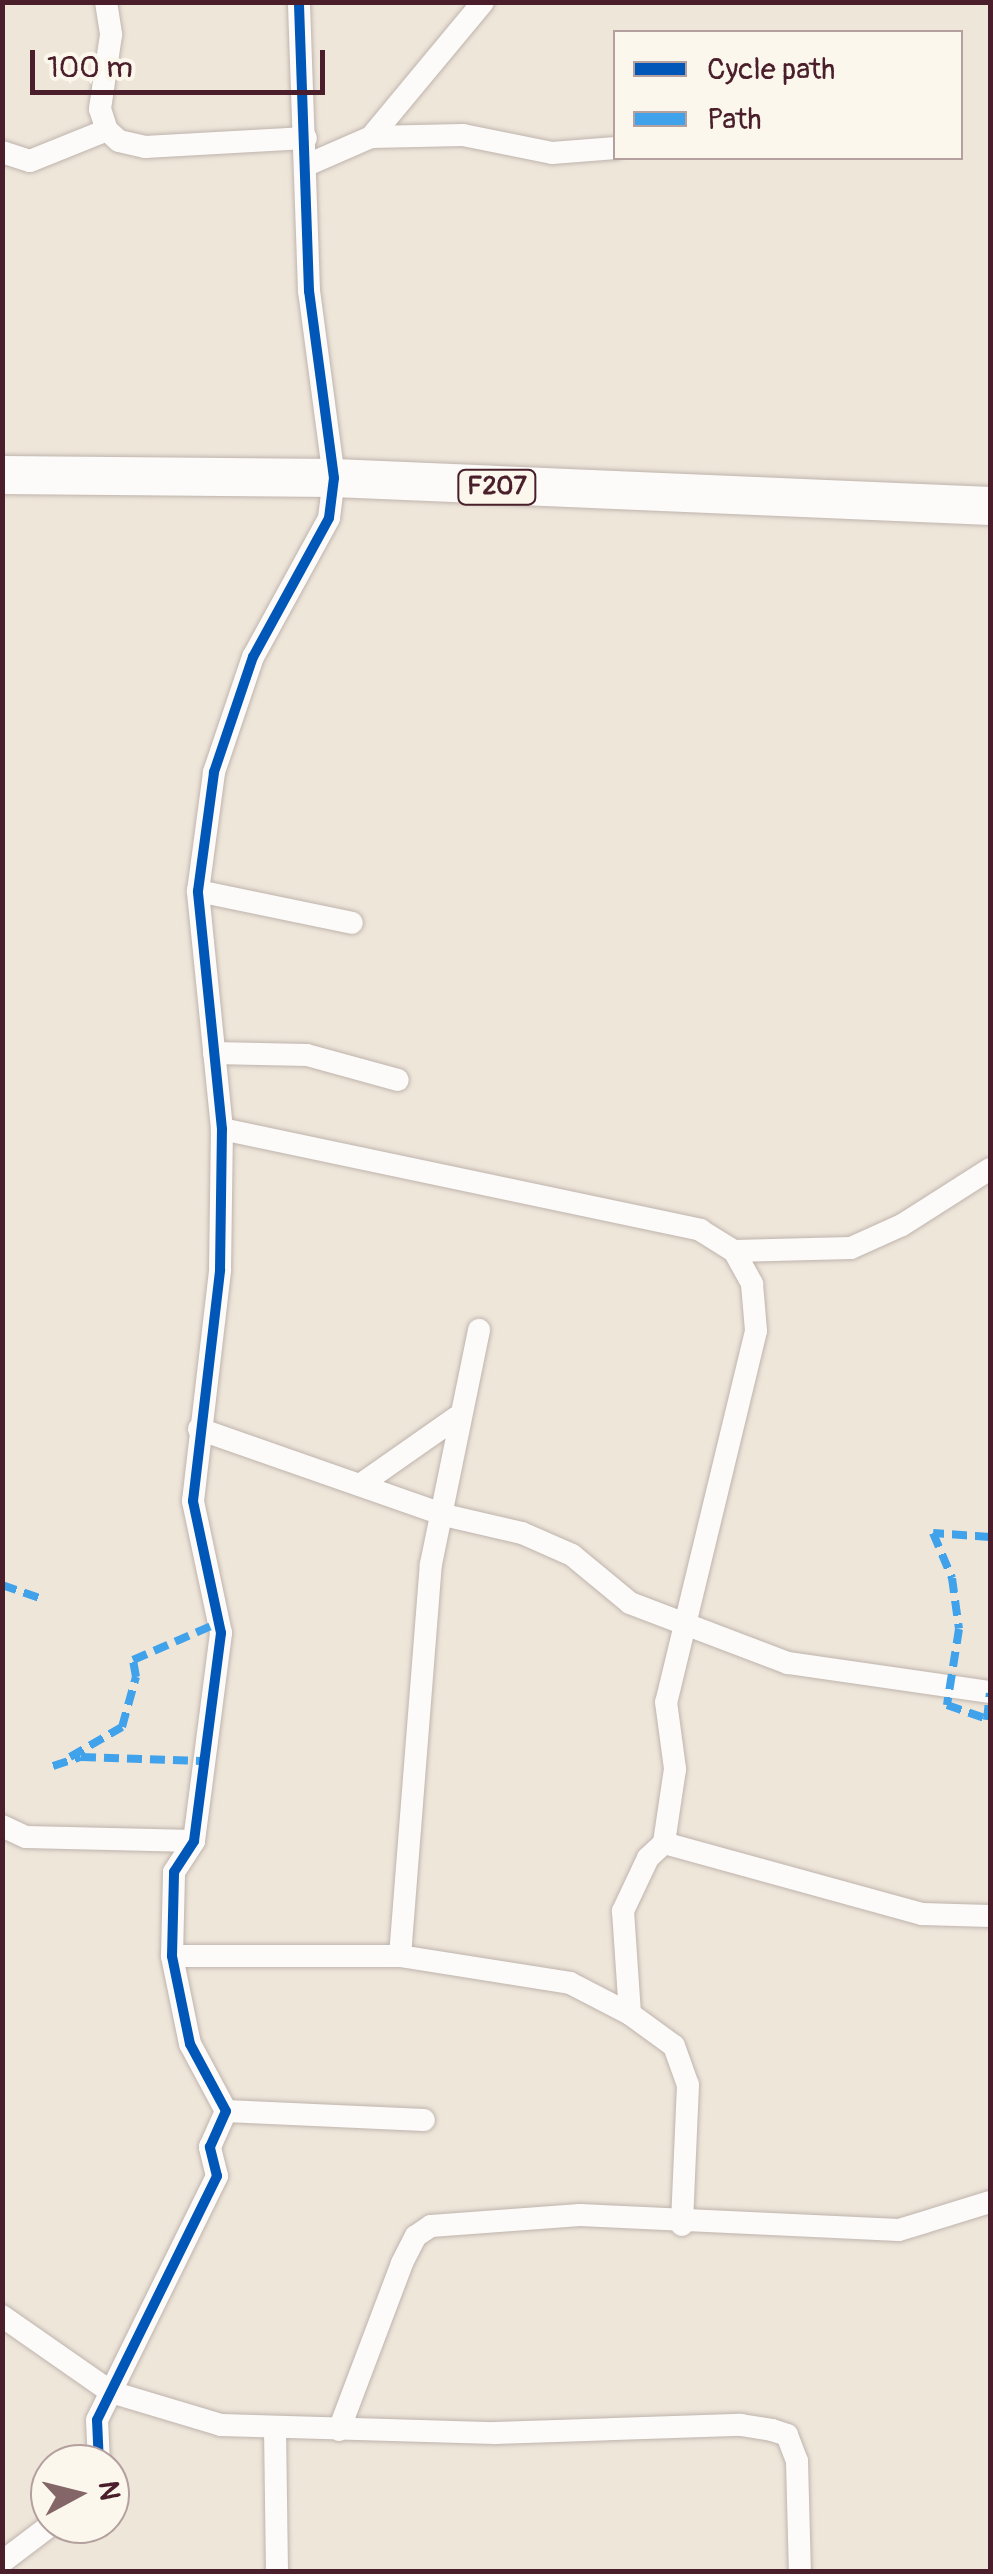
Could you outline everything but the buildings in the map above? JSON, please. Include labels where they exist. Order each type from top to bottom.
[{"type":"main road","name":"F207","points":[[2,475],[334,478],[990,506]]},
{"type":"street","points":[[106,2],[112,35],[100,109],[106,130],[119,141],[145,147],[306,138]]},
{"type":"street","points":[[226,2111],[190,2044],[172,1956],[174,1872],[194,1841],[221,1633],[193,1501],[198,1429],[220,1270],[222,1129],[198,890],[214,772],[253,657],[329,518],[334,478],[309,291],[300,2]]},
{"type":"street","points":[[371,136],[483,2]]},
{"type":"street","points":[[2,152],[30,161],[106,130]]},
{"type":"street","points":[[306,165],[371,136],[463,135],[552,152],[613,148]]},
{"type":"street","points":[[198,890],[352,924]]},
{"type":"street","points":[[214,1053],[307,1056],[398,1080]]},
{"type":"street","points":[[222,1129],[651,1216],[700,1230],[734,1251],[752,1284],[756,1331],[666,1702],[676,1769],[664,1844],[648,1858],[623,1912],[630,2014]]},
{"type":"street","points":[[734,1251],[851,1248],[902,1225],[990,1168]]},
{"type":"street","points":[[400,1956],[431,1564],[444,1516],[457,1417],[479,1330]]},
{"type":"street","points":[[360,1485],[457,1417]]},
{"type":"street","points":[[198,1429],[444,1516],[556,1548],[630,1603],[788,1663],[990,1692]]},
{"type":"street","points":[[4,1835],[194,1841]]},
{"type":"street","points":[[664,1844],[922,1914],[990,1916]]},
{"type":"street","points":[[172,1956],[400,1956],[570,1983],[630,2014],[674,2046],[688,2085],[682,2225]]},
{"type":"street","points":[[226,2111],[424,2120]]},
{"type":"street","points":[[99,2444],[98,2420],[217,2176],[210,2147],[226,2111]]},
{"type":"street","points":[[338,2430],[402,2263],[416,2236],[430,2226],[580,2215],[682,2225],[899,2230],[990,2202]]},
{"type":"street","points":[[2,2316],[112,2392],[221,2425],[338,2430],[772,2430],[787,2436],[798,2462],[800,2572]]},
{"type":"street","points":[[275,2428],[277,2572]]},
{"type":"street","points":[[8,2565],[31,2544]]},
{"type":"marked path","points":[[990,1537],[933,1533],[952,1578],[959,1629],[947,1705],[990,1720]]},
{"type":"marked path","points":[[2,1585],[39,1598]]},
{"type":"marked path","points":[[70,1757],[122,1727],[136,1677],[133,1660],[218,1623]]},
{"type":"marked path","points":[[987,1720],[990,1693]]},
{"type":"marked path","points":[[53,1766],[81,1757],[202,1761]]},
{"type":"cycle path","points":[[98,2444],[97,2420],[217,2176],[210,2147],[226,2111],[190,2044],[172,1956],[174,1872],[194,1841],[221,1633],[193,1501],[220,1270],[222,1129],[198,891],[214,772],[253,657],[329,518],[334,478],[309,291],[299,2]]}]
